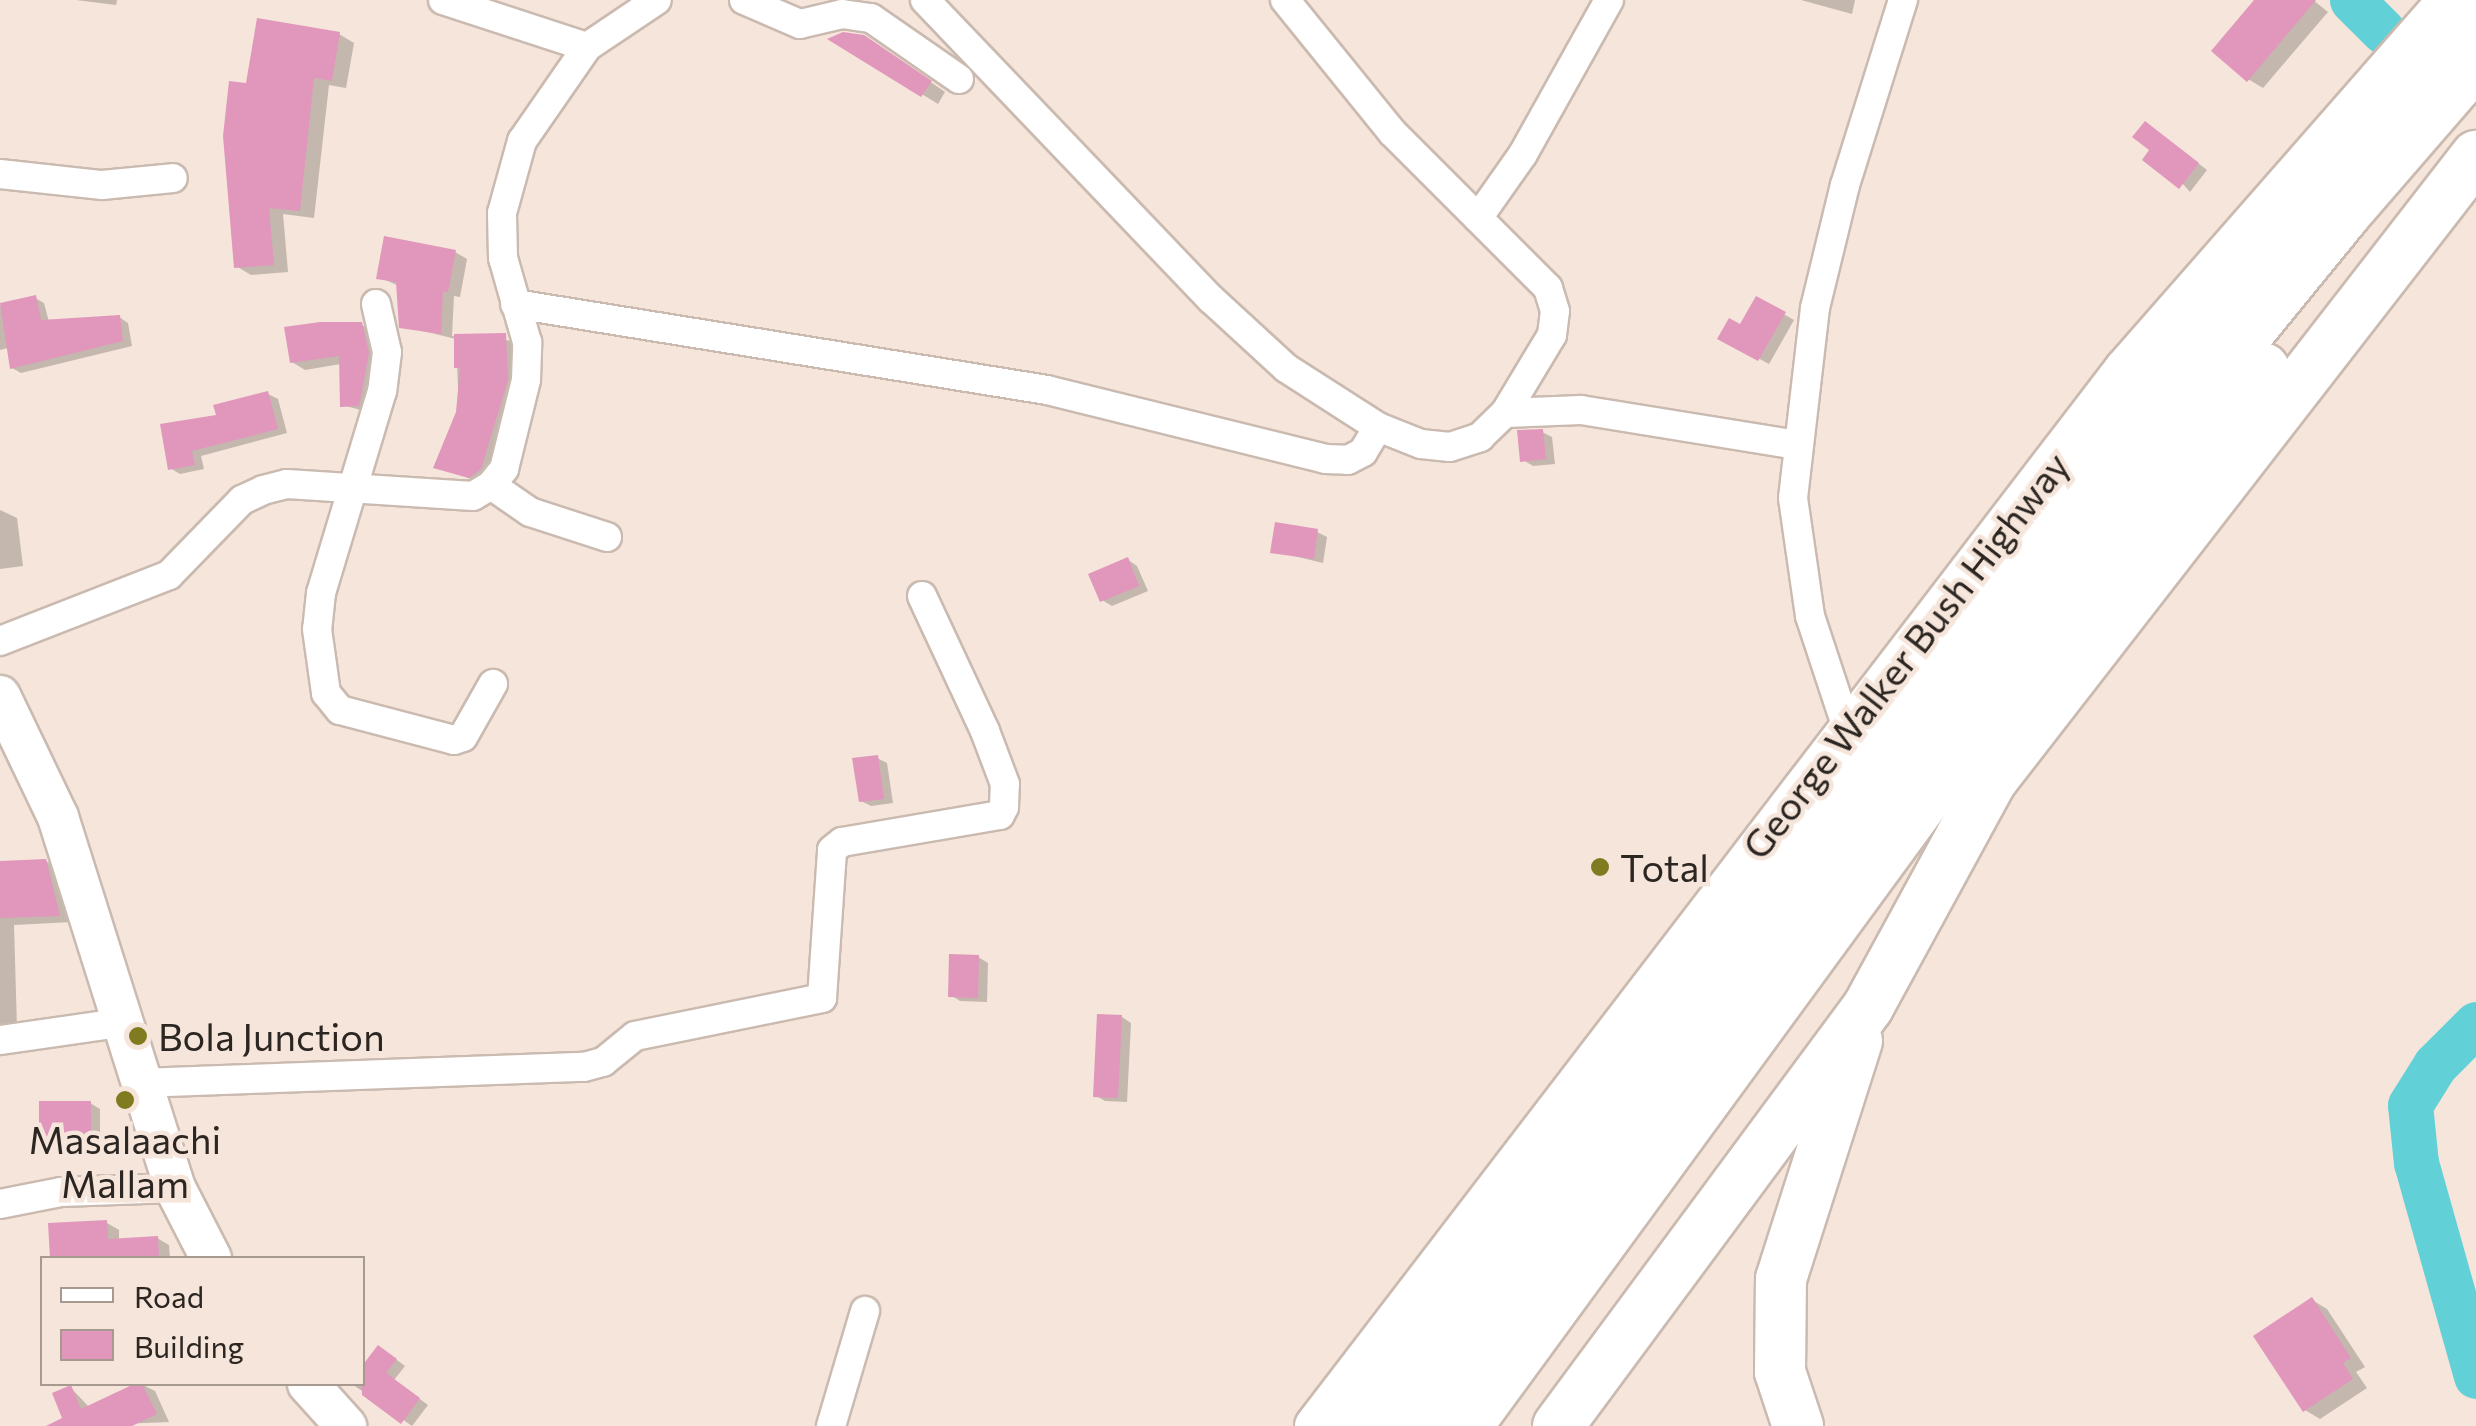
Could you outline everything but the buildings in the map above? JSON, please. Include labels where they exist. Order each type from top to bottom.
[{"type":"highway","points":[[1357,1426],[1928,726],[2382,113],[2476,19]]},
{"type":"highway","name":"George Walker Bush Highway","points":[[1412,1426],[1928,726],[2346,213],[2476,63]]},
{"type":"highway","name":"George Walker Bush Highway","points":[[1467,1426],[1928,726],[2333,282],[2476,116]]},
{"type":"highway","points":[[1558,1426],[1868,1007],[1992,780],[2476,156]]},
{"type":"highway","points":[[1798,1426],[1780,1372],[1781,1279],[1868,1007]]},
{"type":"street","points":[[443,0],[587,47]]},
{"type":"street","points":[[0,641],[169,575],[242,500],[263,490],[348,488],[472,496],[491,485],[504,468],[526,380],[528,342],[503,258],[502,213],[522,141],[587,47],[657,0]]},
{"type":"street","points":[[744,0],[800,24],[842,14],[871,18],[959,80]]},
{"type":"street","points":[[925,0],[1212,299],[1286,368],[1378,428],[1450,447],[1480,436],[1505,413],[1552,335],[1555,311],[1548,288],[1392,132],[1285,0]]},
{"type":"street","points":[[1478,218],[1522,154],[1610,0]]},
{"type":"street","points":[[1847,728],[1798,556],[1798,445],[1816,308],[1845,185],[1903,0]]},
{"type":"street","name":"George Walker Bush Highway","points":[[1314,1426],[2126,369],[2448,0]]},
{"type":"street","points":[[0,174],[102,185],[172,178]]},
{"type":"street","points":[[376,304],[387,352],[382,391],[348,488],[321,593],[317,629],[326,693],[340,710],[454,740],[462,737],[493,684]]},
{"type":"street","points":[[515,304],[1047,390],[1324,460],[1348,460],[1363,452],[1378,428]]},
{"type":"street","points":[[1505,413],[1581,410],[1798,445]]},
{"type":"street","points":[[491,485],[530,512],[607,537]]},
{"type":"street","points":[[140,1083],[584,1067],[603,1062],[635,1036],[822,998],[832,850],[842,842],[1000,815],[1004,807],[1005,784],[985,730],[922,596]]},
{"type":"street","points":[[0,696],[58,817],[175,1188],[211,1256]]},
{"type":"street","points":[[0,1040],[120,1023]]},
{"type":"street","points":[[0,1204],[62,1192],[175,1188]]},
{"type":"street","points":[[831,1426],[865,1312]]},
{"type":"street","points":[[310,1386],[346,1426]]},
{"type":"waterway","points":[[2352,0],[2383,31]]},
{"type":"waterway","points":[[2476,1024],[2435,1065],[2410,1105],[2416,1163],[2476,1376]]},
{"type":"place","name":"Total","points":[[1600,867]]},
{"type":"place","name":"Bola Junction","points":[[138,1036]]},
{"type":"place","name":"Masalaachi Mallam","points":[[125,1100]]}]
